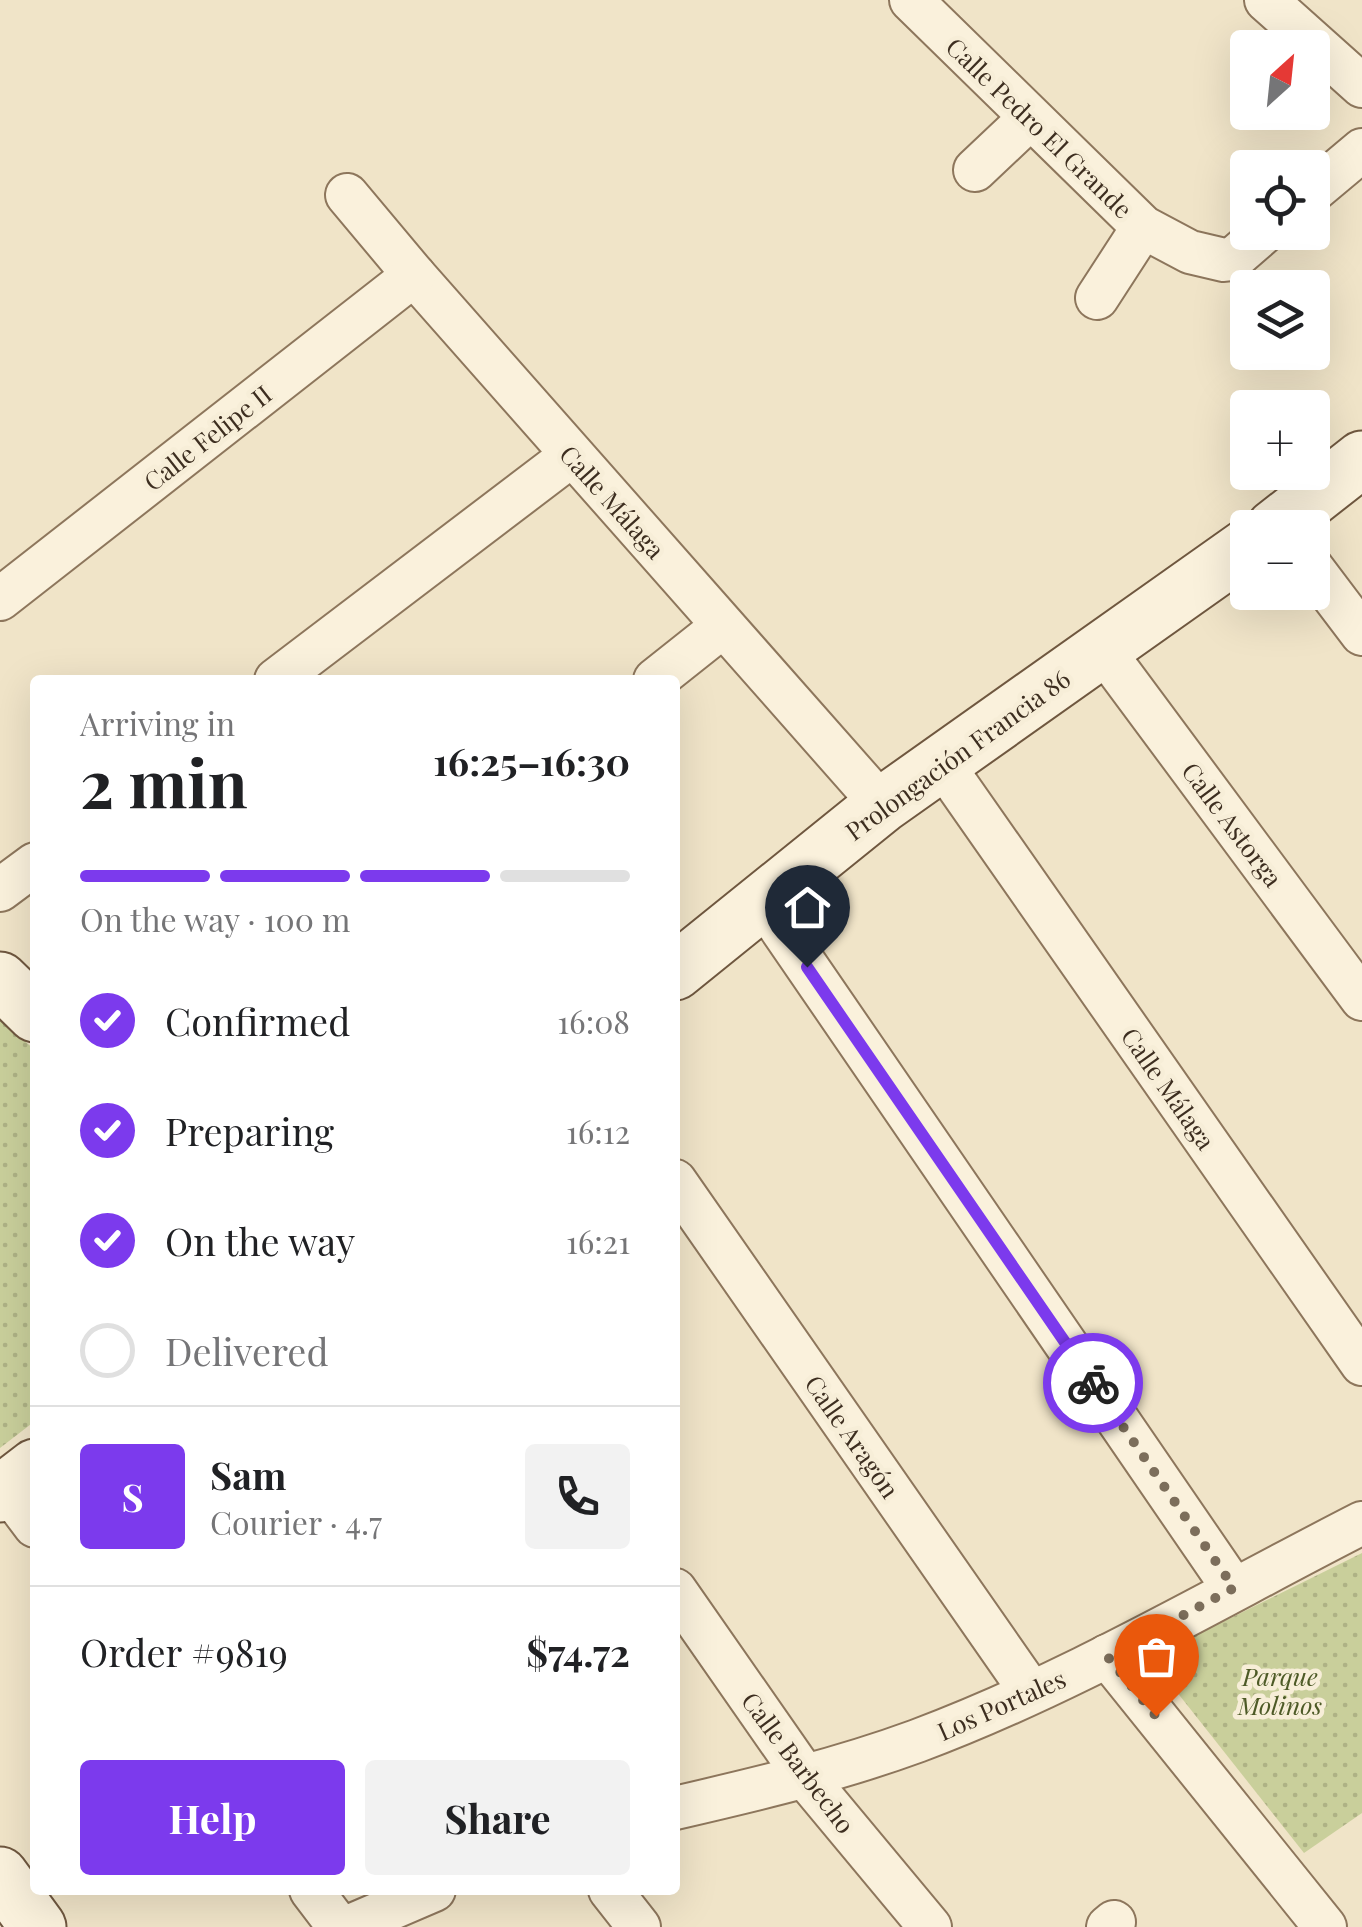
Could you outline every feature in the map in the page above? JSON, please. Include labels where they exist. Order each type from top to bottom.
[{"type":"street","name":"Calle Pedro El Grande","points":[[911,0],[1142,226],[1210,259],[1237,250]]},
{"type":"street","points":[[1266,0],[1362,86]]},
{"type":"street","points":[[974,170],[1029,119]]},
{"type":"street","points":[[1330,177],[1362,150]]},
{"type":"street","name":"Calle Málaga","points":[[347,195],[882,806]]},
{"type":"street","points":[[1097,298],[1142,226]]},
{"type":"street","name":"Calle Felipe II","points":[[0,598],[414,275]]},
{"type":"street","points":[[283,675],[572,455]]},
{"type":"street","name":"Prolongación Francia 86","points":[[1297,510],[1362,458]]},
{"type":"street","name":"Prolongación Francia 86","points":[[680,968],[941,762],[1230,560]]},
{"type":"street","points":[[1330,592],[1362,634]]},
{"type":"street","points":[[661,675],[724,626]]},
{"type":"street","name":"Calle Astorga","points":[[1103,650],[1362,999]]},
{"type":"street","name":"Calle Málaga","points":[[941,762],[1362,1364]]},
{"type":"street","points":[[0,890],[30,868]]},
{"type":"street","points":[[762,901],[1234,1588]]},
{"type":"street","points":[[0,980],[30,1009]]},
{"type":"street","name":"Calle Aragón","points":[[680,1187],[1031,1692]]},
{"type":"street","name":"Los Portales","points":[[680,1807],[806,1778],[919,1740],[1107,1656],[1362,1523]]},
{"type":"street","name":"Calle Barbecho","points":[[680,1597],[806,1778],[930,1927]]},
{"type":"street","points":[[1107,1656],[1325,1927]]},
{"type":"street","points":[[0,1875],[38,1927]]},
{"type":"street","points":[[315,1895],[339,1927]]},
{"type":"street","points":[[348,1927],[422,1895]]},
{"type":"street","points":[[614,1895],[639,1927]]},
{"type":"green space","points":[[0,1020],[30,1046],[30,1425],[0,1448]]},
{"type":"green space","name":"Parque Molinos","points":[[1362,1553],[1362,1813],[1304,1853],[1150,1658]]},
{"type":"way so far","points":[[1093,1383],[1234,1588],[1107,1656],[1156,1716]]},
{"type":"route","points":[[807,967],[1093,1383]]}]
